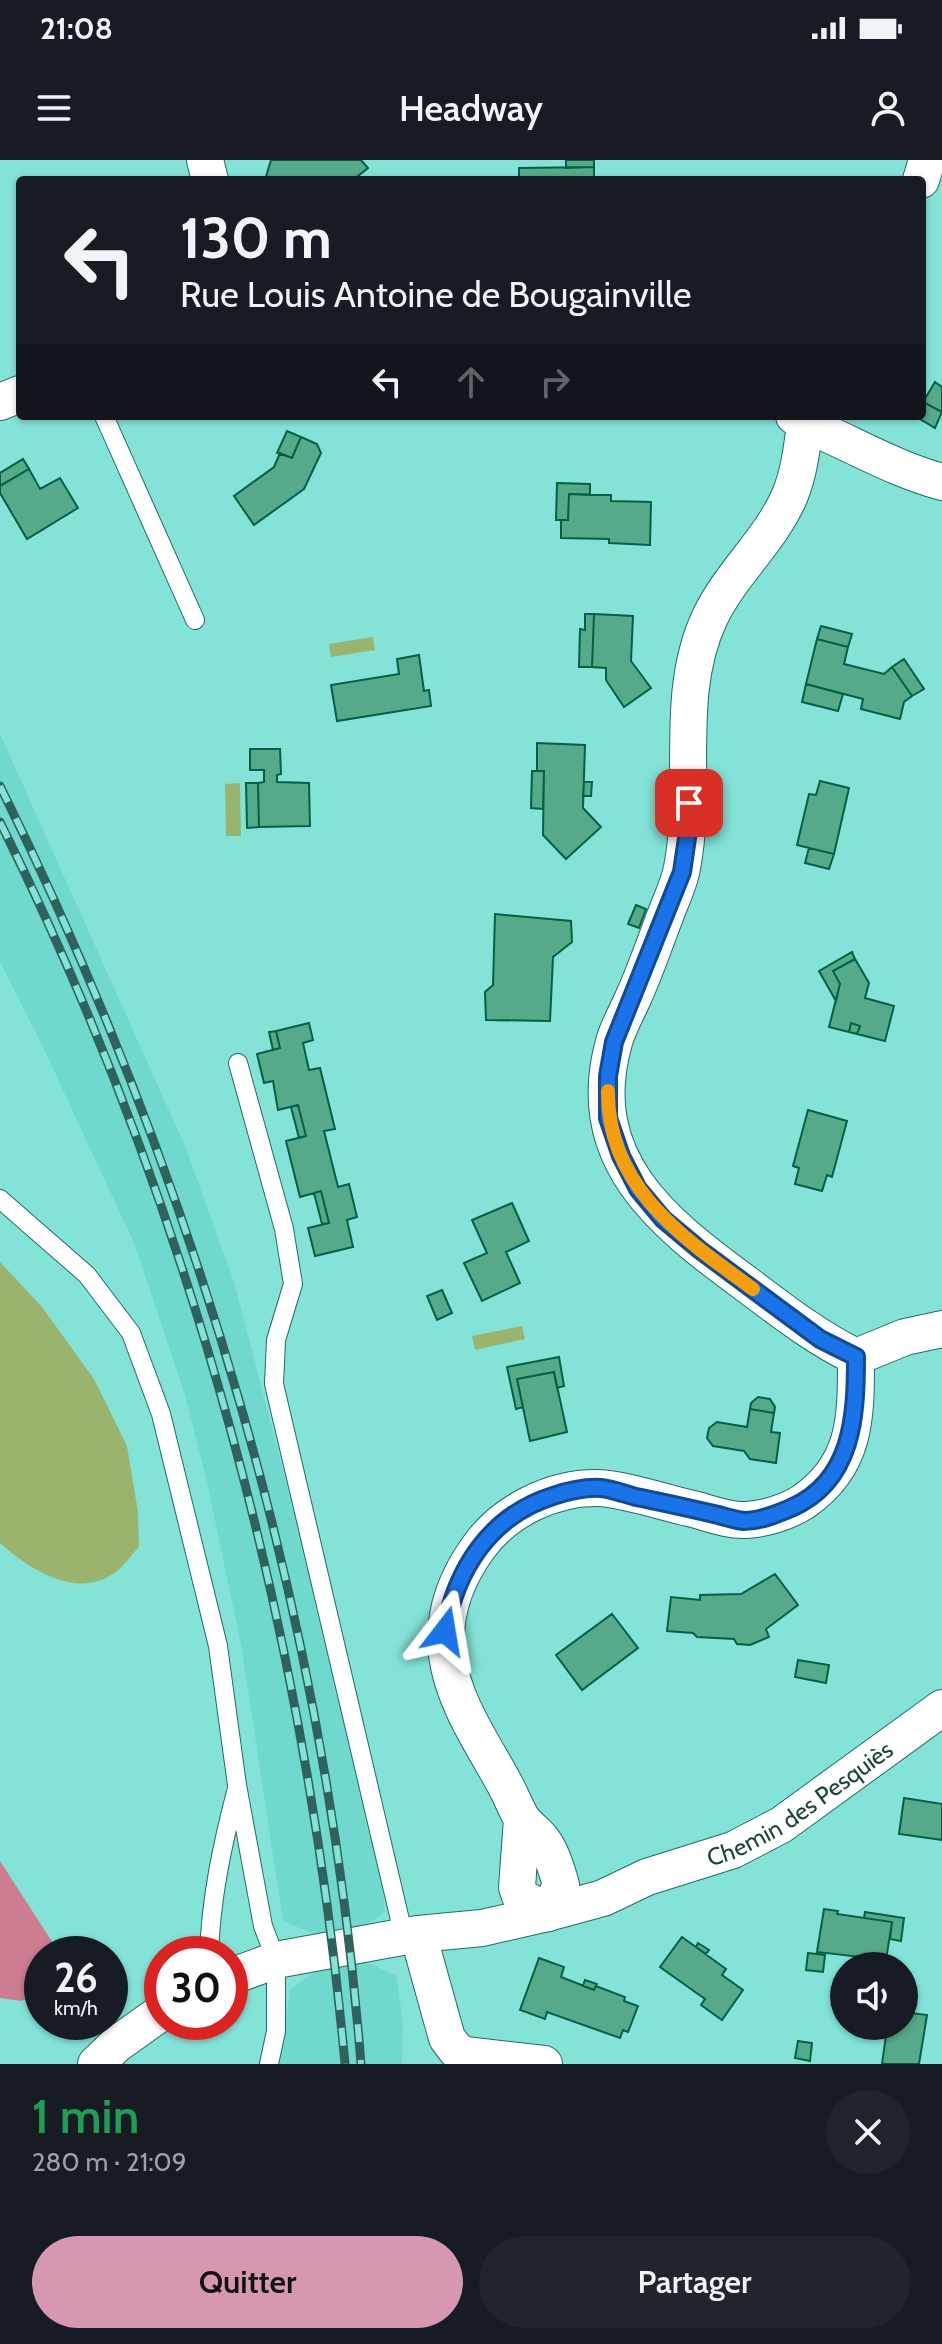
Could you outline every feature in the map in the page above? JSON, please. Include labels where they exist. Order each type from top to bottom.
[{"type":"street","points":[[942,482],[889,464],[800,420],[800,461],[790,495],[710,617],[697,655],[690,690],[688,831],[682,872],[614,1042],[608,1076],[608,1118],[621,1156],[638,1189],[663,1219],[700,1250],[820,1339],[856,1357],[905,1337],[942,1329]]},
{"type":"street","points":[[543,1898],[517,1874],[522,1819],[463,1709],[452,1681],[445,1631],[450,1603],[462,1571],[481,1544],[508,1517],[535,1502],[569,1491],[600,1488],[744,1521],[771,1517],[798,1505],[820,1490],[839,1467],[850,1437],[856,1401],[856,1357]]},
{"type":"street","name":"Chemin des Pesquiès","points":[[248,1970],[276,1960],[411,1936],[466,1913],[543,1898],[607,1877],[647,1877],[733,1850],[781,1825],[942,1708]]},
{"type":"street","points":[[411,1936],[447,2038],[456,2050],[466,2059],[544,2064]]},
{"type":"street","points":[[96,2064],[144,2025]]},
{"type":"lane","points":[[106,420],[195,620]]},
{"type":"lane","points":[[238,1063],[284,1229],[293,1284],[276,1340],[274,1384],[411,1936]]},
{"type":"lane","points":[[0,1199],[87,1275],[131,1333],[161,1414],[218,1646],[237,1785],[263,1926],[276,1960],[276,2031],[269,2064]]},
{"type":"lane","points":[[210,1936],[219,1858],[237,1785]]},
{"type":"shaded area","points":[[373,637],[375,650],[331,657],[329,644]]},
{"type":"shaded area","points":[[0,734],[185,1146],[234,1282],[318,1604],[381,1867],[385,1911],[362,1930],[317,1935],[283,1921],[242,1650],[207,1482],[185,1395],[134,1243],[0,962]]},
{"type":"shaded area","points":[[240,783],[241,836],[226,836],[225,784]]},
{"type":"shaded area","points":[[0,1262],[42,1307],[94,1379],[127,1446],[138,1512],[139,1547],[117,1571],[98,1581],[68,1582],[53,1578],[38,1571],[0,1543]]},
{"type":"shaded area","points":[[522,1326],[525,1339],[475,1350],[472,1336]]},
{"type":"shaded area","points":[[0,1861],[48,1936],[24,1936],[24,2000],[0,1998]]},
{"type":"shaded area","points":[[365,1962],[396,1975],[403,2022],[402,2064],[279,2064],[290,1990],[321,1967]]},
{"type":"building","points":[[271,160],[361,160],[368,168],[358,176],[266,176]]},
{"type":"building","points":[[566,160],[594,160],[594,167],[566,168]]},
{"type":"building","points":[[594,167],[594,176],[519,176],[519,168]]},
{"type":"building","points":[[935,382],[942,387],[942,412],[926,404],[926,397]]},
{"type":"building","points":[[926,404],[942,412],[935,428],[922,420],[926,420]]},
{"type":"building","points":[[287,431],[301,437],[292,458],[277,453]]},
{"type":"building","points":[[301,437],[317,444],[321,453],[304,489],[254,525],[234,496],[274,467],[280,453],[292,458]]},
{"type":"building","points":[[23,459],[29,469],[0,486],[0,473]]},
{"type":"building","points":[[29,469],[40,489],[60,478],[78,508],[27,539],[0,493],[0,486]]},
{"type":"building","points":[[557,483],[590,484],[590,495],[569,494],[568,520],[556,520]]},
{"type":"building","points":[[569,494],[611,495],[611,501],[651,502],[650,545],[609,543],[609,539],[561,538],[561,520],[568,520]]},
{"type":"building","points":[[585,614],[594,614],[592,667],[579,667],[580,629],[585,630]]},
{"type":"building","points":[[594,614],[633,616],[631,661],[651,688],[624,707],[606,680],[606,668],[592,667]]},
{"type":"building","points":[[821,626],[852,634],[848,647],[817,639]]},
{"type":"building","points":[[817,639],[848,647],[844,664],[884,674],[892,667],[912,696],[904,702],[900,719],[861,709],[863,699],[806,684]]},
{"type":"building","points":[[419,655],[424,691],[429,690],[431,706],[337,721],[331,685],[399,674],[397,659]]},
{"type":"building","points":[[904,659],[924,689],[912,696],[892,667]]},
{"type":"building","points":[[806,684],[843,694],[838,711],[802,702]]},
{"type":"building","points":[[537,743],[585,745],[583,808],[601,827],[566,859],[543,835],[544,771],[537,771]]},
{"type":"building","points":[[250,749],[280,749],[281,774],[277,775],[277,782],[309,783],[310,826],[259,827],[258,783],[264,782],[264,770],[250,770]]},
{"type":"building","points":[[532,771],[544,771],[543,809],[531,808]]},
{"type":"building","points":[[820,781],[849,788],[834,854],[797,845],[809,794],[816,795]]},
{"type":"building","points":[[584,782],[592,782],[591,796],[583,796]]},
{"type":"building","points":[[246,783],[258,783],[259,827],[247,828]]},
{"type":"building","points":[[809,848],[834,854],[829,869],[805,863]]},
{"type":"building","points":[[636,905],[646,909],[639,928],[628,924]]},
{"type":"building","points":[[495,914],[571,921],[572,942],[553,957],[550,1021],[486,1020],[485,992],[493,985]]},
{"type":"building","points":[[852,952],[855,959],[833,971],[840,984],[836,1001],[819,971]]},
{"type":"building","points":[[855,959],[869,983],[865,998],[894,1006],[885,1041],[857,1034],[860,1026],[851,1023],[849,1032],[829,1027],[840,984],[833,971]]},
{"type":"building","points":[[309,1023],[313,1040],[303,1043],[309,1070],[320,1068],[335,1129],[324,1131],[338,1187],[349,1184],[357,1217],[347,1220],[353,1247],[315,1256],[308,1228],[329,1223],[321,1191],[300,1197],[286,1141],[306,1136],[298,1105],[278,1110],[273,1081],[264,1083],[257,1054],[280,1048],[276,1031]]},
{"type":"building","points":[[851,1023],[860,1026],[857,1034],[849,1032]]},
{"type":"building","points":[[276,1031],[280,1048],[273,1050],[269,1032]]},
{"type":"building","points":[[298,1105],[306,1136],[299,1138],[291,1107]]},
{"type":"building","points":[[808,1110],[847,1121],[832,1177],[827,1175],[822,1191],[795,1184],[799,1168],[793,1166]]},
{"type":"building","points":[[321,1191],[329,1223],[322,1224],[314,1193]]},
{"type":"building","points":[[512,1203],[529,1241],[506,1252],[520,1283],[482,1301],[464,1263],[487,1253],[472,1220]]},
{"type":"building","points":[[442,1290],[452,1313],[437,1320],[427,1296]]},
{"type":"building","points":[[559,1357],[564,1386],[557,1388],[554,1372],[517,1379],[523,1407],[516,1409],[507,1367]]},
{"type":"building","points":[[554,1372],[567,1432],[530,1441],[517,1379]]},
{"type":"building","points":[[758,1397],[770,1399],[775,1407],[774,1413],[750,1409],[751,1403]]},
{"type":"building","points":[[750,1409],[774,1413],[771,1432],[780,1433],[776,1463],[750,1459],[744,1451],[713,1446],[707,1438],[709,1428],[717,1422],[747,1427]]},
{"type":"building","points":[[775,1574],[798,1605],[766,1629],[769,1637],[750,1645],[737,1644],[734,1639],[697,1637],[693,1633],[667,1631],[671,1597],[700,1600],[700,1595],[741,1594]]},
{"type":"building","points":[[612,1614],[638,1648],[582,1690],[556,1655]]},
{"type":"building","points":[[798,1660],[829,1665],[826,1683],[795,1677]]},
{"type":"building","points":[[904,1798],[942,1804],[942,1840],[899,1834]]},
{"type":"building","points":[[824,1909],[838,1911],[837,1914],[892,1922],[887,1952],[817,1952]]},
{"type":"building","points":[[865,1912],[904,1918],[901,1941],[890,1939],[892,1922],[864,1918]]},
{"type":"building","points":[[682,1937],[726,1969],[722,1975],[743,1990],[722,2020],[701,2005],[705,1999],[660,1967]]},
{"type":"building","points":[[698,1943],[709,1950],[706,1954],[696,1947]]},
{"type":"building","points":[[808,1953],[825,1955],[823,1972],[806,1970]]},
{"type":"building","points":[[539,1958],[564,1967],[561,1977],[594,1990],[596,1986],[625,1997],[624,2001],[638,2006],[628,2032],[623,2030],[620,2038],[547,2012],[545,2019],[520,2010]]},
{"type":"building","points":[[585,1980],[597,1984],[594,1990],[583,1986]]},
{"type":"building","points":[[918,2014],[927,2015],[919,2064],[882,2064],[885,2040],[918,2040]]},
{"type":"building","points":[[798,2041],[812,2043],[810,2061],[795,2058]]},
{"type":"railway","points":[[0,786],[71,937],[135,1091],[192,1248],[241,1408],[283,1569],[318,1733],[344,1898],[361,2064]]},
{"type":"railway","points":[[0,822],[68,969],[129,1119],[183,1272],[230,1427],[269,1585],[302,1744],[327,1904],[345,2064]]},
{"type":"slow traffic","points":[[608,1091],[608,1118],[621,1156],[638,1189],[663,1219],[753,1289]]},
{"type":"route","points":[[445,1631],[450,1603],[462,1571],[481,1544],[508,1517],[535,1502],[569,1491],[600,1488],[744,1521],[771,1517],[798,1505],[820,1490],[839,1467],[850,1437],[856,1401],[856,1357],[820,1339],[663,1219],[638,1189],[621,1156],[608,1118],[608,1076],[614,1042],[682,872],[689,803]]}]
